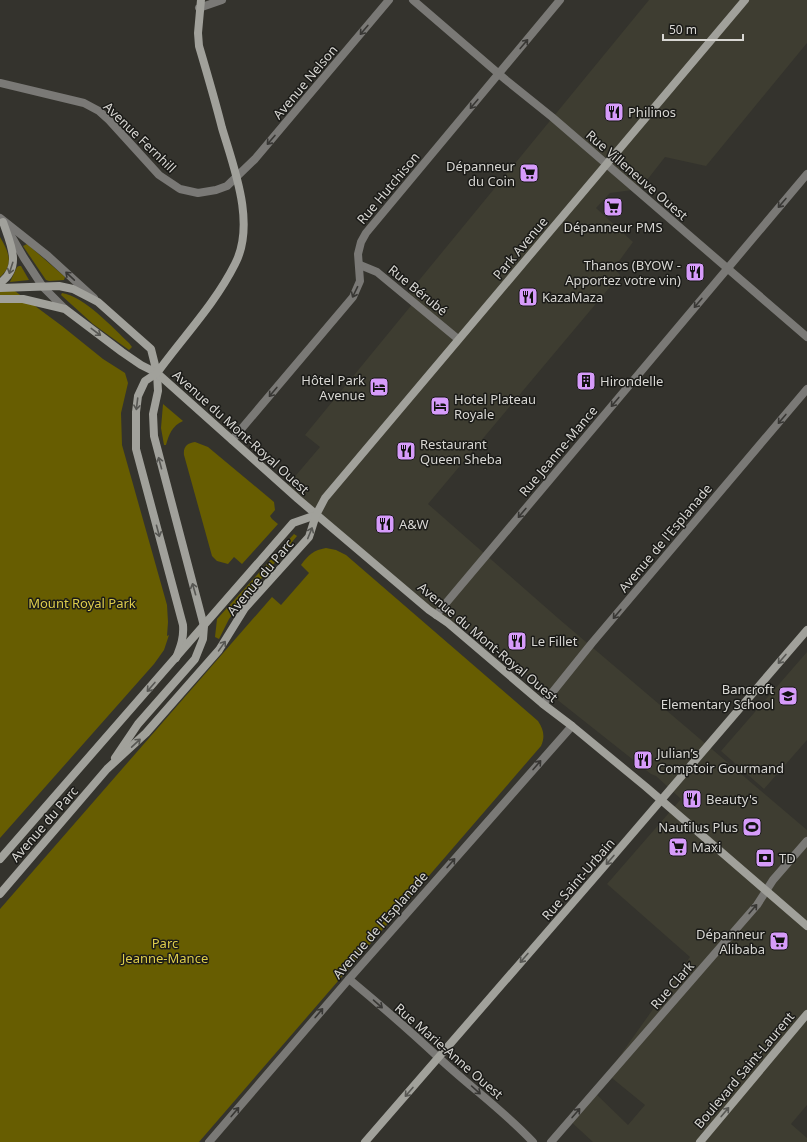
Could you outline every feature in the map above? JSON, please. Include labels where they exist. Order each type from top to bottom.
[{"type":"main road","name":"Park Avenue","points":[[316,515],[326,498],[458,339],[745,0]]},
{"type":"main road","points":[[176,658],[184,634],[183,625],[136,448],[136,412],[138,396],[145,381],[157,372],[215,296],[236,263],[242,245],[243,236],[242,207],[237,177],[199,46],[198,33],[200,4]]},
{"type":"main road","points":[[0,283],[6,279],[9,274],[13,260],[13,250],[2,220]]},
{"type":"main road","points":[[0,288],[66,287],[98,302],[151,349],[157,372],[158,392],[153,414],[154,436],[204,626]]},
{"type":"main road","points":[[0,299],[23,299],[65,309]]},
{"type":"main road","name":"Avenue du Mont-Royal Ouest","points":[[65,309],[122,352],[141,365],[157,372],[316,515],[661,800],[807,926]]},
{"type":"main road","name":"Avenue du Parc","points":[[0,859],[293,523],[316,515]]},
{"type":"main road","name":"Avenue du Parc","points":[[107,769],[146,733],[220,650],[245,608],[309,537],[316,515]]},
{"type":"main road","name":"Avenue du Parc","points":[[0,894],[107,769],[138,724],[195,659],[203,639],[204,626]]},
{"type":"main road","name":"Rue Saint-Urbain","points":[[365,1142],[807,630]]},
{"type":"main road","name":"Boulevard Saint-Laurent","points":[[700,1142],[807,1014]]},
{"type":"street","points":[[200,4],[222,0]]},
{"type":"street","name":"Avenue Nelson","points":[[237,177],[271,140],[389,0]]},
{"type":"street","name":"Rue Villeneuve Ouest","points":[[413,0],[807,337]]},
{"type":"street","name":"Rue Hutchison","points":[[232,440],[353,296],[360,281],[358,254],[361,242],[366,233],[560,0]]},
{"type":"street","name":"Avenue Fernhill","points":[[0,83],[84,103],[99,111],[159,175],[180,189],[198,193],[216,190],[225,188],[237,177]]},
{"type":"street","name":"Rue Jeanne-Mance","points":[[436,615],[807,174]]},
{"type":"street","points":[[2,220],[43,287],[65,309]]},
{"type":"street","points":[[2,220],[48,256],[98,302]]},
{"type":"street","name":"Rue Bérubé","points":[[360,265],[377,272],[458,339]]},
{"type":"street","name":"Avenue de l'Esplanade","points":[[543,704],[807,389]]},
{"type":"street","name":"Avenue de l'Esplanade","points":[[210,1142],[349,979],[572,726]]},
{"type":"street","name":"Rue Clark","points":[[551,1142],[757,905],[773,880],[807,841]]},
{"type":"street","name":"Rue Marie-Anne Ouest","points":[[349,979],[492,1105],[514,1122],[533,1142]]},
{"type":"shaded area","points":[[649,0],[807,0],[807,43],[706,166],[665,157],[640,189],[610,193],[596,208],[633,242],[614,268],[620,275],[428,504],[559,619],[807,830],[807,1105],[791,1124],[807,1138],[807,1142],[593,1142],[568,1119],[593,1091],[628,1125],[645,1105],[607,1074],[690,957],[607,884],[681,799],[656,776],[651,774],[473,633],[436,615],[286,487],[320,447],[305,435],[414,302],[407,295]]},
{"type":"shaded area","name":"Bancroft Elementary School","points":[[807,652],[807,740],[764,789],[721,751]]},
{"type":"green space","points":[[0,237],[9,257],[9,262],[5,272],[0,277]]},
{"type":"green space","points":[[27,244],[65,277],[64,280],[46,280],[23,246]]},
{"type":"green space","points":[[21,266],[29,280],[10,282],[17,267]]},
{"type":"green space","name":"Mount Royal Park","points":[[0,280],[62,326],[103,359],[125,373],[128,383],[121,413],[122,445],[167,605],[167,636],[169,635],[164,650],[154,664],[0,838]]},
{"type":"green space","points":[[62,293],[71,295],[89,306],[107,321],[132,347],[129,350],[93,324],[61,295]]},
{"type":"green space","points":[[163,404],[183,421],[176,425],[168,437],[166,445],[164,445],[161,428]]},
{"type":"green space","points":[[195,442],[208,447],[274,502],[275,510],[270,516],[278,524],[242,564],[234,557],[228,564],[217,561],[212,556],[184,455],[186,446]]},
{"type":"green space","points":[[294,534],[297,536],[237,608],[229,619],[219,639],[215,637],[217,619]]},
{"type":"green space","name":"Parc Jeanne-Mance","points":[[326,548],[336,550],[346,555],[538,721],[542,727],[543,734],[541,746],[199,1142],[0,1142],[0,909],[272,597],[281,605],[309,573],[301,565],[306,558],[315,552]]},
{"type":"place","name":"Philinos","points":[[614,112]]},
{"type":"place","name":"Dépanneur du Coin","points":[[529,173]]},
{"type":"place","name":"Dépanneur PMS","points":[[613,207]]},
{"type":"place","name":"Thanos (BYOW - Apportez votre vin)","points":[[695,272]]},
{"type":"place","name":"KazaMaza","points":[[528,297]]},
{"type":"place","name":"Hirondelle","points":[[586,381]]},
{"type":"place","name":"Hôtel Park Avenue","points":[[379,387]]},
{"type":"place","name":"Hotel Plateau Royale","points":[[440,406]]},
{"type":"place","name":"Restaurant Queen Sheba","points":[[406,451]]},
{"type":"place","name":"A&W","points":[[385,524]]},
{"type":"place","name":"Le Fillet","points":[[517,641]]},
{"type":"place","name":"Bancroft Elementary School","points":[[788,696]]},
{"type":"place","name":"Julian’s Comptoir Gourmand","points":[[643,760]]},
{"type":"place","name":"Beauty's","points":[[692,799]]},
{"type":"place","name":"Nautilus Plus","points":[[752,827]]},
{"type":"place","name":"Maxi","points":[[678,847]]},
{"type":"place","name":"TD","points":[[765,858]]},
{"type":"place","name":"Dépanneur Alibaba","points":[[779,941]]}]
